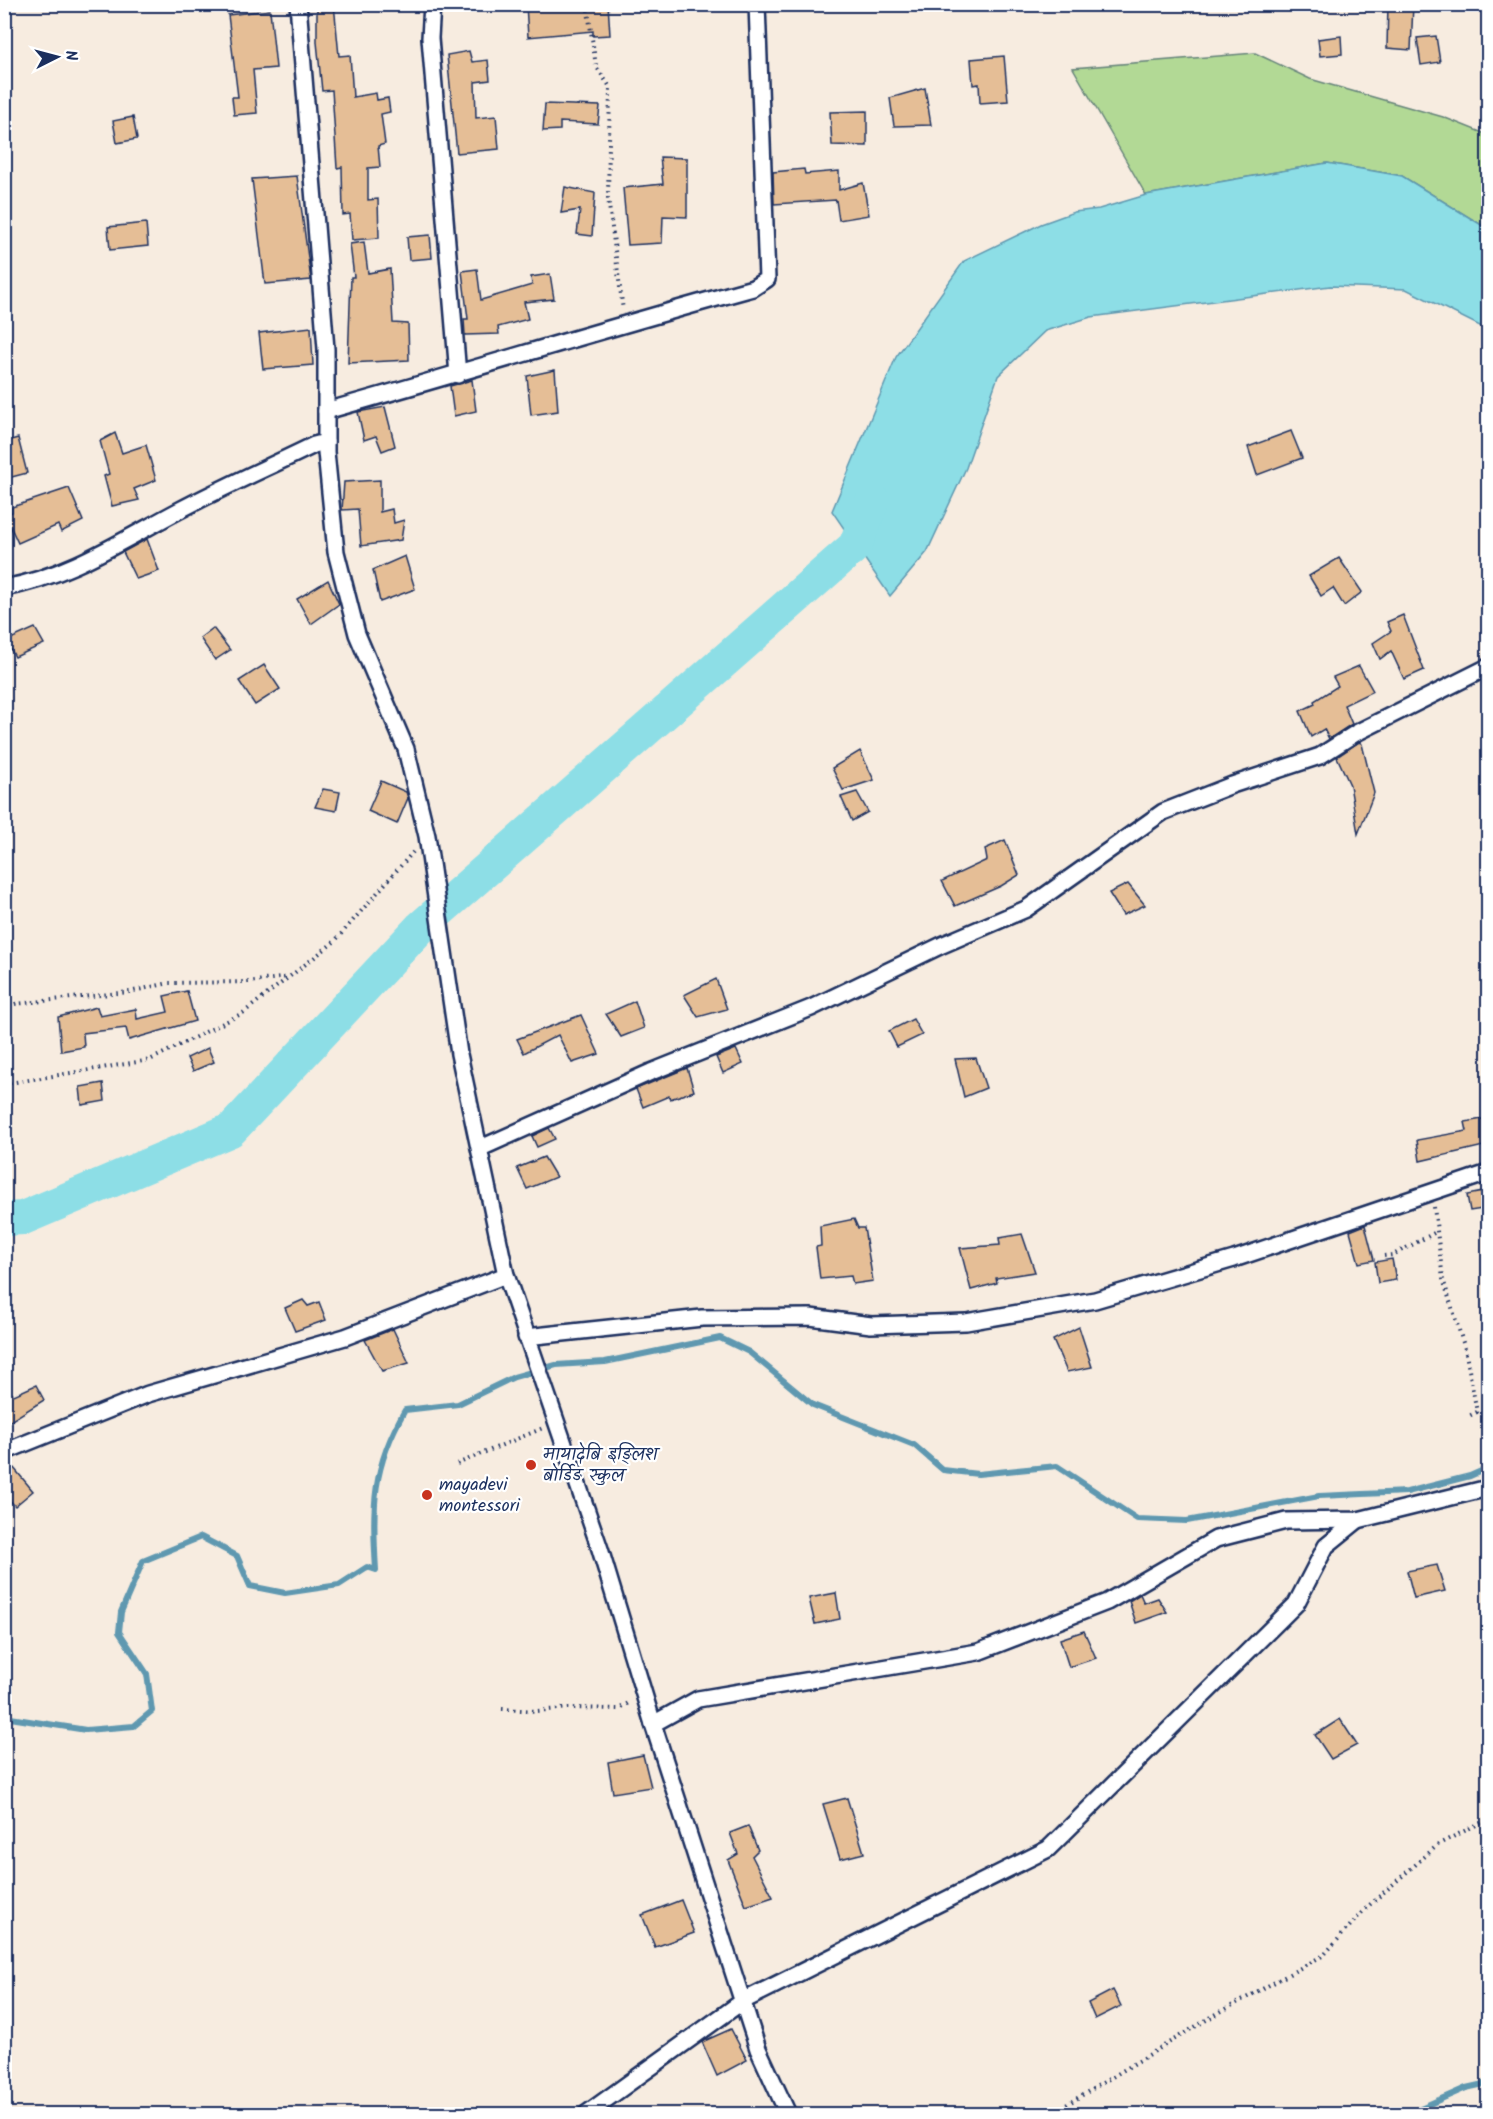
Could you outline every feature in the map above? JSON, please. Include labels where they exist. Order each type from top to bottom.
[{"type":"street","points":[[298,4],[326,349],[326,442],[336,552],[357,634],[406,749],[428,836],[449,968],[459,1054],[481,1148],[506,1275],[555,1424],[600,1549],[653,1724],[758,2049],[788,2115]]},
{"type":"street","points":[[432,4],[430,38],[458,375]]},
{"type":"street","points":[[326,411],[458,375],[625,323],[753,288],[767,279],[757,4]]},
{"type":"street","points":[[4,588],[33,583],[105,551],[181,509],[314,445],[326,442]]},
{"type":"street","points":[[481,1148],[651,1072],[810,1008],[942,945],[1026,909],[1163,812],[1233,785],[1320,756],[1356,733],[1488,667]]},
{"type":"street","points":[[526,1336],[702,1318],[810,1317],[871,1325],[966,1322],[1095,1300],[1234,1259],[1488,1173]]},
{"type":"street","points":[[4,1452],[147,1394],[345,1337],[506,1275]]},
{"type":"street","points":[[653,1724],[698,1699],[978,1652],[1107,1602],[1216,1539],[1286,1521],[1358,1520],[1488,1488]]},
{"type":"street","points":[[586,2115],[743,2001],[1048,1850],[1296,1604],[1326,1546],[1358,1520]]},
{"type":"path","points":[[587,4],[596,66],[610,87],[609,198],[625,323]]},
{"type":"path","points":[[4,1084],[150,1060],[243,1013],[334,942],[428,836]]},
{"type":"path","points":[[4,1009],[15,1004],[129,992],[169,983],[248,982],[289,977]]},
{"type":"path","points":[[1430,1192],[1443,1278],[1465,1349],[1477,1412],[1467,1416]]},
{"type":"path","points":[[1384,1256],[1393,1255],[1436,1232]]},
{"type":"path","points":[[457,1464],[505,1442],[555,1424]]},
{"type":"path","points":[[502,1709],[537,1711],[569,1708],[619,1708],[644,1694]]},
{"type":"path","points":[[1051,2115],[1213,2016],[1324,1955],[1366,1908],[1439,1844],[1488,1819]]},
{"type":"green space","points":[[1255,53],[1310,79],[1443,117],[1488,135],[1488,229],[1402,176],[1327,163],[1146,195],[1073,68]]},
{"type":"water","points":[[1327,163],[1402,176],[1488,229],[1488,330],[1406,289],[1330,286],[1091,317],[1045,331],[998,376],[966,468],[927,552],[890,596],[832,511],[896,357],[964,261],[1041,224],[1074,212],[1099,209],[1146,195]]},
{"type":"building","points":[[317,4],[334,4],[339,56],[350,55],[353,97],[376,93],[377,100],[388,98],[390,112],[381,114],[385,144],[378,146],[380,167],[368,168],[368,200],[378,199],[379,238],[352,240],[350,214],[343,215],[342,167],[337,168],[332,90],[322,91],[317,42]]},
{"type":"building","points":[[526,4],[608,4],[610,35],[593,36],[593,31],[528,37]]},
{"type":"building","points":[[1388,4],[1413,4],[1411,50],[1387,48]]},
{"type":"building","points":[[270,10],[276,68],[253,70],[257,113],[234,115],[232,97],[238,97],[228,15]]},
{"type":"building","points":[[1341,36],[1342,54],[1320,56],[1318,39]]},
{"type":"building","points":[[1436,36],[1440,62],[1421,65],[1417,38]]},
{"type":"building","points":[[469,51],[472,62],[488,60],[490,80],[475,82],[476,118],[496,116],[499,149],[457,153],[447,55]]},
{"type":"building","points":[[1004,56],[1008,101],[980,103],[979,84],[973,85],[971,59]]},
{"type":"building","points":[[925,88],[931,125],[894,126],[890,98]]},
{"type":"building","points":[[545,104],[600,106],[598,124],[560,122],[560,130],[543,131]]},
{"type":"building","points":[[867,111],[867,146],[832,145],[830,112]]},
{"type":"building","points":[[133,117],[137,139],[117,143],[113,121]]},
{"type":"building","points":[[660,157],[687,158],[687,217],[663,216],[662,243],[628,245],[623,188],[663,184]]},
{"type":"building","points":[[804,169],[805,174],[839,171],[839,190],[863,183],[869,215],[839,220],[836,200],[774,204],[773,172]]},
{"type":"building","points":[[297,176],[311,280],[265,284],[252,179]]},
{"type":"building","points":[[565,187],[595,193],[592,236],[577,234],[580,210],[561,213]]},
{"type":"building","points":[[146,223],[148,246],[110,250],[108,227]]},
{"type":"building","points":[[430,235],[432,258],[409,260],[407,237]]},
{"type":"building","points":[[364,242],[368,273],[390,269],[393,323],[408,324],[409,360],[348,363],[351,277],[354,277],[350,244]]},
{"type":"building","points":[[477,269],[481,300],[532,285],[531,277],[550,274],[554,299],[524,302],[528,319],[498,327],[499,334],[465,335],[464,319],[468,319],[462,271]]},
{"type":"building","points":[[311,327],[313,365],[263,369],[259,333]]},
{"type":"building","points":[[555,370],[558,411],[531,415],[527,376]]},
{"type":"building","points":[[472,380],[476,411],[454,416],[450,386]]},
{"type":"building","points":[[385,407],[395,446],[382,451],[376,436],[364,440],[358,412]]},
{"type":"building","points":[[1291,431],[1302,458],[1257,475],[1248,447]]},
{"type":"building","points":[[115,433],[122,453],[146,445],[156,480],[134,489],[139,500],[112,506],[104,476],[109,474],[100,441]]},
{"type":"building","points":[[18,438],[27,473],[4,479],[4,442]]},
{"type":"building","points":[[380,480],[380,512],[392,509],[394,523],[404,520],[401,540],[361,546],[358,509],[342,510],[344,482]]},
{"type":"building","points":[[69,488],[83,521],[61,532],[58,525],[18,543],[5,515],[12,512],[12,507]]},
{"type":"building","points":[[147,539],[159,571],[136,579],[123,552]]},
{"type":"building","points":[[405,556],[415,589],[380,602],[373,570]]},
{"type":"building","points":[[1339,558],[1362,592],[1344,606],[1333,588],[1321,596],[1309,576]]},
{"type":"building","points":[[328,580],[339,604],[311,624],[297,599]]},
{"type":"building","points":[[1403,615],[1424,670],[1404,679],[1391,651],[1380,659],[1373,643],[1391,631],[1387,622]]},
{"type":"building","points":[[35,628],[44,644],[15,657],[6,641]]},
{"type":"building","points":[[213,628],[230,650],[215,660],[200,638]]},
{"type":"building","points":[[264,665],[280,689],[255,705],[239,681]]},
{"type":"building","points":[[1359,666],[1373,691],[1344,705],[1352,724],[1329,739],[1324,729],[1311,737],[1300,711],[1315,704],[1314,701],[1338,686],[1333,677]]},
{"type":"building","points":[[1359,742],[1362,744],[1374,793],[1358,834],[1350,785],[1337,757]]},
{"type":"building","points":[[860,751],[874,780],[843,790],[832,768]]},
{"type":"building","points":[[381,781],[406,792],[408,798],[397,824],[368,811]]},
{"type":"building","points":[[323,789],[340,792],[336,811],[315,807]]},
{"type":"building","points":[[857,792],[868,812],[852,821],[841,797]]},
{"type":"building","points":[[1005,840],[1019,875],[1001,886],[955,906],[942,881],[987,860],[985,849]]},
{"type":"building","points":[[1128,884],[1145,905],[1123,915],[1109,893]]},
{"type":"building","points":[[716,979],[727,1009],[698,1017],[684,995]]},
{"type":"building","points":[[187,991],[195,1021],[129,1040],[126,1028],[83,1033],[84,1047],[61,1051],[58,1017],[97,1007],[100,1016],[136,1009],[137,1019],[168,1012],[164,996]]},
{"type":"building","points":[[635,1001],[644,1028],[621,1037],[606,1014]]},
{"type":"building","points":[[581,1015],[599,1054],[572,1063],[558,1035],[524,1053],[517,1039]]},
{"type":"building","points":[[913,1019],[922,1035],[897,1047],[889,1031]]},
{"type":"building","points":[[208,1048],[214,1062],[193,1071],[187,1058]]},
{"type":"building","points":[[736,1049],[743,1064],[723,1073],[716,1057]]},
{"type":"building","points":[[976,1058],[986,1088],[964,1097],[955,1059]]},
{"type":"building","points":[[687,1068],[694,1091],[670,1099],[669,1096],[643,1107],[636,1089]]},
{"type":"building","points":[[103,1083],[105,1101],[82,1105],[80,1087]]},
{"type":"building","points":[[1488,1118],[1488,1145],[1420,1161],[1417,1140],[1467,1131],[1465,1122]]},
{"type":"building","points":[[549,1128],[555,1139],[537,1147],[532,1136]]},
{"type":"building","points":[[544,1157],[556,1177],[527,1189],[517,1168]]},
{"type":"building","points":[[1488,1191],[1488,1208],[1470,1211],[1467,1195]]},
{"type":"building","points":[[854,1219],[858,1228],[864,1228],[873,1281],[853,1284],[851,1276],[820,1279],[816,1247],[821,1246],[820,1226]]},
{"type":"building","points":[[1365,1225],[1374,1260],[1359,1263],[1350,1231]]},
{"type":"building","points":[[1022,1234],[1035,1272],[996,1278],[997,1283],[971,1290],[960,1248],[1000,1245],[999,1238]]},
{"type":"building","points":[[1392,1259],[1396,1280],[1378,1283],[1375,1262]]},
{"type":"building","points":[[303,1300],[308,1306],[319,1302],[326,1320],[295,1331],[285,1308]]},
{"type":"building","points":[[1079,1327],[1092,1367],[1067,1372],[1053,1340]]},
{"type":"building","points":[[393,1329],[409,1363],[382,1371],[365,1340]]},
{"type":"building","points":[[36,1385],[44,1400],[4,1425],[4,1388],[14,1395]]},
{"type":"building","points":[[8,1461],[33,1491],[15,1506],[4,1494],[4,1462]]},
{"type":"building","points":[[1437,1565],[1445,1591],[1414,1598],[1407,1571]]},
{"type":"building","points":[[836,1593],[840,1619],[815,1624],[809,1598]]},
{"type":"building","points":[[1140,1594],[1144,1603],[1158,1598],[1167,1612],[1136,1623],[1129,1601]]},
{"type":"building","points":[[1084,1631],[1096,1658],[1069,1667],[1060,1639]]},
{"type":"building","points":[[1340,1719],[1357,1745],[1331,1759],[1315,1735]]},
{"type":"building","points":[[643,1755],[651,1787],[613,1793],[608,1762]]},
{"type":"building","points":[[847,1798],[864,1853],[840,1859],[823,1804]]},
{"type":"building","points":[[748,1826],[758,1850],[752,1856],[773,1897],[746,1906],[728,1860],[738,1854],[730,1833]]},
{"type":"building","points":[[681,1900],[694,1933],[655,1947],[642,1915]]},
{"type":"building","points":[[1113,1990],[1121,2006],[1095,2019],[1088,2003]]},
{"type":"building","points":[[731,2029],[747,2060],[717,2076],[702,2042]]},
{"type":"waterway","points":[[4,1219],[23,1218],[231,1130],[420,928],[855,546],[873,500]]},
{"type":"waterway","points":[[4,1717],[86,1730],[134,1726],[152,1711],[147,1674],[119,1632],[121,1612],[143,1561],[201,1537],[237,1556],[250,1586],[285,1593],[339,1585],[367,1567],[376,1570],[374,1526],[380,1469],[394,1431],[405,1410],[458,1404],[514,1377],[556,1365],[605,1362],[720,1338],[749,1352],[813,1405],[914,1445],[943,1470],[978,1474],[1057,1466],[1137,1519],[1187,1521],[1319,1496],[1407,1492],[1470,1476],[1488,1468]]},
{"type":"waterway","points":[[1407,2114],[1466,2088],[1488,2083]]},
{"type":"place","name":"मायादेबि इङ्लिश बोर्डिङ स्कुल","points":[[531,1465]]},
{"type":"place","name":"mayadevi montessori","points":[[427,1495]]}]
